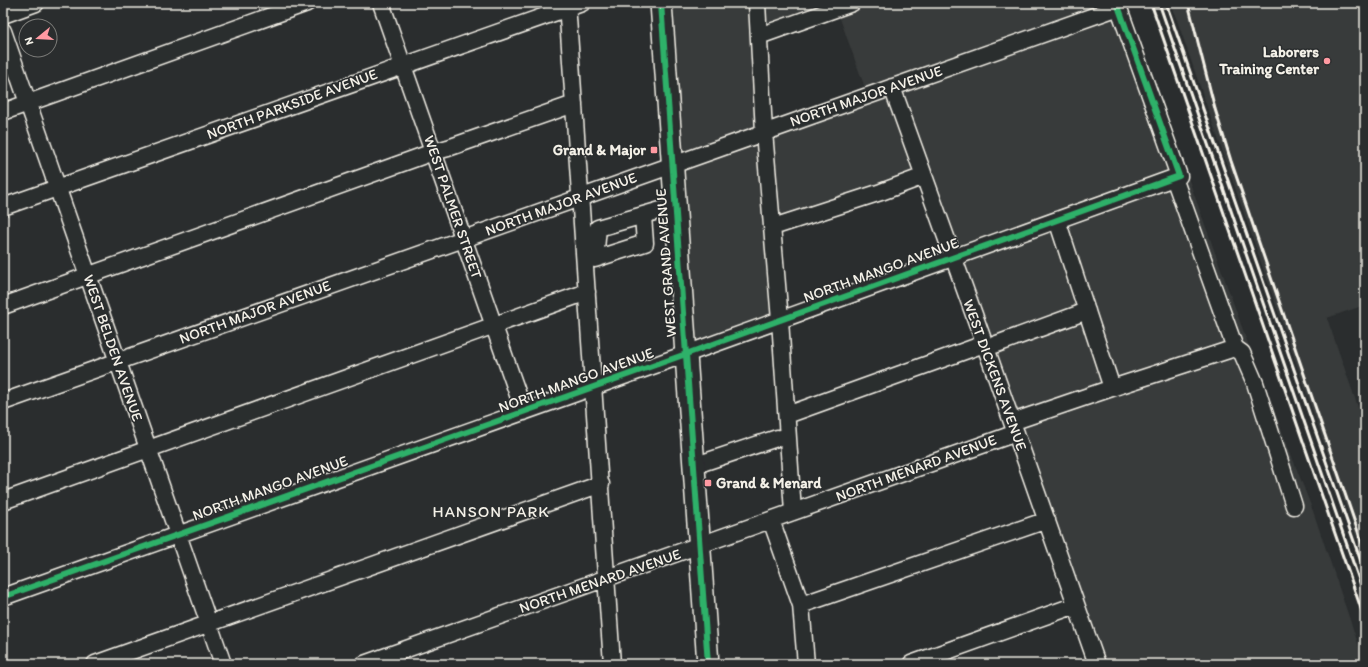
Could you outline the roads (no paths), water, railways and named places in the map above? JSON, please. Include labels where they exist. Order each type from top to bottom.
[{"type":"main road","name":"WEST GRAND AVENUE","points":[[661,3],[708,664]]},
{"type":"street","points":[[3,15],[36,3]]},
{"type":"street","points":[[3,112],[307,3]]},
{"type":"street","name":"WEST PALMER STREET","points":[[381,3],[524,412]]},
{"type":"street","points":[[757,3],[764,132],[773,227],[793,512]]},
{"type":"street","points":[[759,36],[852,3]]},
{"type":"street","points":[[572,5],[574,104],[601,484],[612,664]]},
{"type":"street","name":"NORTH PARKSIDE AVENUE","points":[[3,207],[572,5]]},
{"type":"street","points":[[1118,5],[1235,348],[1242,354],[1255,383],[1294,506]]},
{"type":"street","name":"NORTH MAJOR AVENUE","points":[[3,402],[892,87],[1118,5]]},
{"type":"street","name":"WEST BELDEN AVENUE","points":[[3,31],[223,664]]},
{"type":"street","name":"WEST DICKENS AVENUE","points":[[892,87],[1097,664]]},
{"type":"street","points":[[3,306],[433,152],[574,104]]},
{"type":"street","points":[[773,227],[881,192],[924,176]]},
{"type":"street","name":"NORTH MANGO AVENUE","points":[[3,597],[686,354],[1176,177]]},
{"type":"street","points":[[643,216],[675,206]]},
{"type":"street","points":[[1057,220],[1112,388]]},
{"type":"street","points":[[3,501],[587,292]]},
{"type":"street","points":[[787,415],[1087,311]]},
{"type":"street","name":"NORTH MENARD AVENUE","points":[[364,664],[793,512],[1112,388],[1235,348]]},
{"type":"street","points":[[693,466],[777,438]]},
{"type":"street","points":[[94,664],[601,484]]},
{"type":"street","points":[[771,520],[802,605],[806,664]]},
{"type":"street","points":[[802,605],[1046,520]]},
{"type":"street","points":[[911,664],[1076,605]]},
{"type":"railway","points":[[1151,3],[1365,620]]},
{"type":"railway","points":[[1159,3],[1365,597]]},
{"type":"railway","points":[[1166,3],[1365,573]]},
{"type":"railway","points":[[1188,3],[1215,109],[1231,161],[1365,552]]},
{"type":"place","name":"Laborers Training Center","points":[[1327,61]]},
{"type":"place","name":"Grand & Major","points":[[654,150]]},
{"type":"place","name":"Grand & Menard","points":[[708,483]]},
{"type":"district","name":"HANSON PARK","points":[[491,511]]}]
